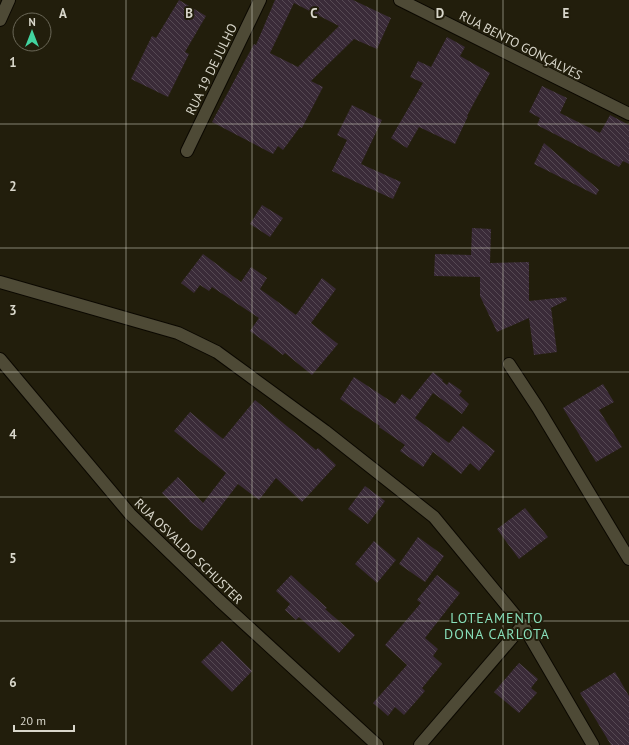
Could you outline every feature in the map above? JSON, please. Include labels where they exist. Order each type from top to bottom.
[{"type":"street","points":[[0,20],[9,0]]},
{"type":"street","name":"RUA 19 DE JULHO","points":[[187,151],[260,0]]},
{"type":"street","name":"RUA BENTO GONÇALVES","points":[[400,0],[629,114]]},
{"type":"street","points":[[0,282],[178,333],[217,352],[325,431],[434,517],[523,625],[593,745]]},
{"type":"street","name":"RUA OSVALDO SCHUSTER","points":[[0,359],[130,514],[219,600],[376,745]]},
{"type":"street","points":[[509,364],[538,408],[629,559]]},
{"type":"street","points":[[420,745],[523,625]]},
{"type":"building","points":[[179,0],[206,16],[185,52],[189,54],[168,97],[131,79],[152,36],[156,38]]},
{"type":"building","points":[[275,0],[353,0],[391,18],[377,49],[354,39],[311,81],[323,87],[302,128],[300,127],[283,150],[278,146],[273,154],[212,122],[254,44],[256,45]],"holes":[[[294,3],[339,26],[298,67],[270,53]]]},
{"type":"building","points":[[447,37],[465,47],[460,56],[490,73],[467,116],[455,144],[419,127],[407,148],[391,138],[423,83],[410,77],[418,61],[431,67]]},
{"type":"building","points":[[542,86],[567,98],[560,113],[600,133],[610,115],[629,125],[629,164],[623,161],[619,167],[537,125],[540,118],[529,112]]},
{"type":"building","points":[[352,105],[382,120],[361,164],[401,182],[393,199],[332,171],[347,140],[337,135]]},
{"type":"building","points":[[544,143],[599,190],[596,195],[534,164]]},
{"type":"building","points":[[262,205],[283,218],[270,237],[250,224]]},
{"type":"building","points":[[472,228],[491,229],[490,263],[529,262],[529,301],[566,297],[567,300],[551,308],[557,352],[534,355],[529,318],[497,332],[480,296],[480,277],[434,276],[435,254],[471,255]]},
{"type":"building","points":[[203,254],[241,282],[251,267],[267,278],[260,289],[296,315],[322,278],[336,289],[311,323],[338,344],[312,375],[285,353],[283,355],[250,331],[259,318],[212,287],[209,291],[200,285],[194,293],[181,283]]},
{"type":"building","points":[[433,372],[447,385],[449,382],[462,391],[459,395],[469,404],[462,414],[433,393],[415,418],[449,443],[463,426],[495,451],[479,471],[470,463],[461,474],[433,452],[423,467],[400,451],[405,445],[340,399],[354,377],[395,404],[402,394],[410,400]]},
{"type":"building","points":[[603,384],[614,402],[599,410],[622,447],[596,462],[563,408]]},
{"type":"building","points":[[255,400],[316,450],[318,448],[336,465],[302,502],[276,478],[259,500],[238,484],[202,531],[189,521],[162,493],[178,477],[203,503],[226,473],[174,431],[190,412],[223,439]]},
{"type":"building","points":[[365,486],[385,501],[368,524],[348,509]]},
{"type":"building","points":[[525,508],[548,537],[519,559],[497,529]]},
{"type":"building","points":[[418,537],[444,556],[425,582],[399,564]]},
{"type":"building","points":[[374,541],[396,560],[377,583],[355,564]]},
{"type":"building","points":[[291,575],[327,608],[325,609],[355,635],[339,653],[299,617],[296,620],[285,610],[290,604],[276,591]]},
{"type":"building","points":[[437,575],[460,593],[425,638],[438,649],[433,656],[442,664],[422,688],[425,691],[404,715],[395,707],[388,716],[373,703],[407,665],[385,645],[421,603],[417,600]]},
{"type":"building","points":[[222,641],[252,671],[232,692],[201,662]]},
{"type":"building","points":[[519,663],[538,679],[531,688],[537,693],[519,713],[494,692]]},
{"type":"building","points":[[615,672],[629,696],[629,745],[611,745],[580,693]]},
{"type":"district","name":"LOTEAMENTO DONA CARLOTA","points":[[497,626]]}]
